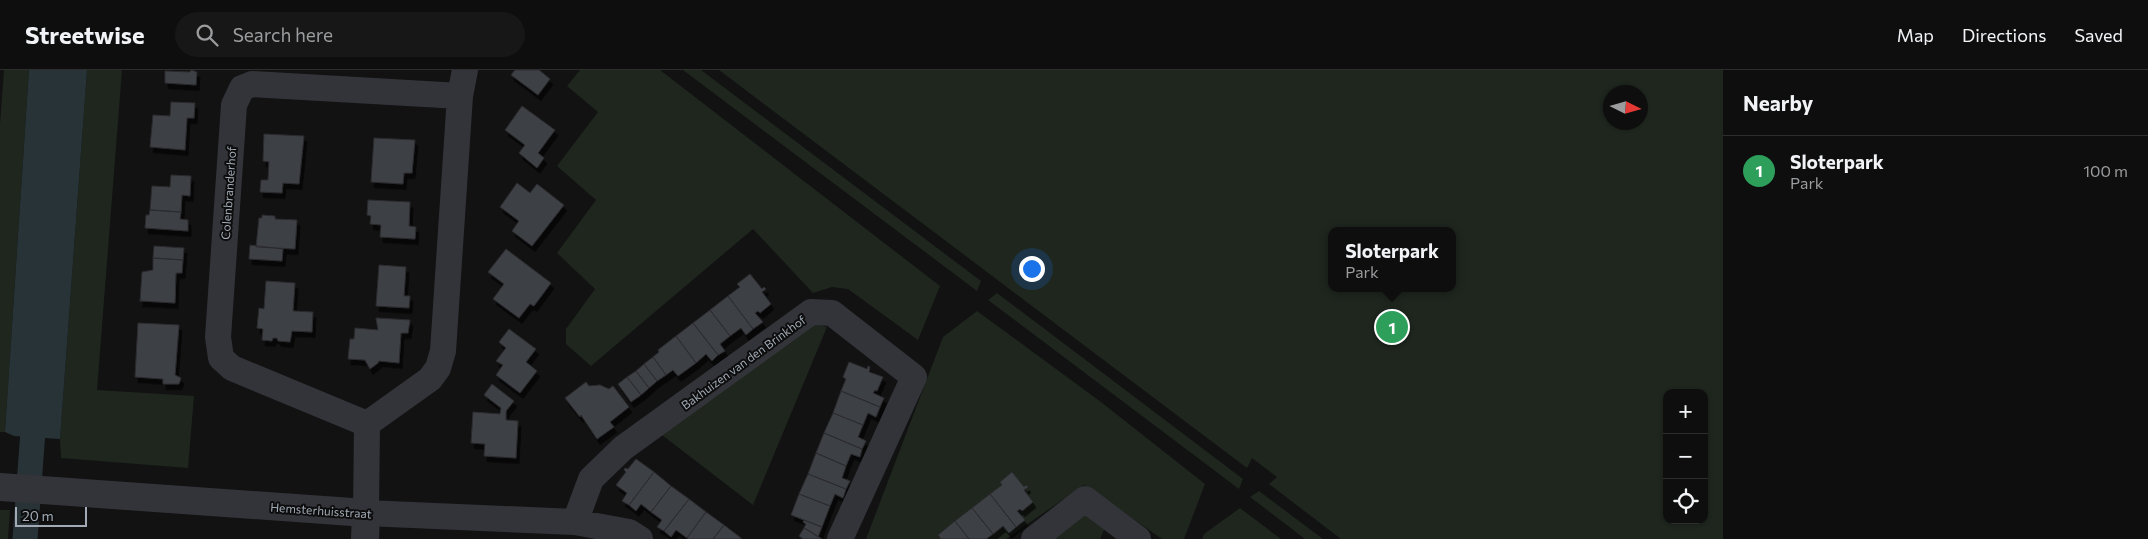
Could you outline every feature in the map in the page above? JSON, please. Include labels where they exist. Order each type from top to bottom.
[{"type":"street","points":[[365,526],[367,424],[430,379],[438,368],[444,341],[460,96],[465,70]]},
{"type":"street","name":"Colenbranderhof","points":[[367,424],[232,368],[221,358],[218,337],[234,105],[242,88],[252,84],[460,96]]},
{"type":"street","name":"Bakhuizen van den Brinkhof","points":[[576,522],[591,480],[623,448],[811,312],[832,313],[914,377],[840,539]]},
{"type":"street","name":"Hemsterhuisstraat","points":[[19,488],[365,526],[576,522],[629,532],[640,539]]},
{"type":"street","points":[[1034,539],[1085,499],[1138,539]]},
{"type":"shaded area","points":[[4,70],[29,70],[5,432],[0,432],[0,124]]},
{"type":"shaded area","points":[[29,70],[87,70],[60,439],[14,436],[5,432]]},
{"type":"shaded area","points":[[87,70],[122,70],[97,390],[194,396],[188,468],[61,458],[60,439]]},
{"type":"shaded area","points":[[580,70],[660,70],[940,286],[918,340],[848,289],[832,287],[813,293],[753,229],[591,366],[566,344],[566,329],[595,289],[557,253],[596,200],[557,166],[598,112],[567,86]]},
{"type":"shaded area","points":[[683,70],[701,70],[981,281],[977,291]]},
{"type":"shaded area","points":[[719,70],[1723,70],[1723,539],[1341,539],[1269,484],[1277,477],[1252,458],[1247,468]]},
{"type":"shaded area","points":[[997,293],[1243,479],[1239,489],[988,300]]},
{"type":"shaded area","points":[[977,311],[1101,402],[1205,484],[1184,539],[1162,539],[1084,485],[1006,539],[866,539],[943,337]]},
{"type":"shaded area","points":[[814,324],[827,327],[753,505],[662,435]]},
{"type":"shaded area","points":[[1259,491],[1323,539],[1305,539],[1250,497]]},
{"type":"shaded area","points":[[1088,506],[1107,523],[1100,539],[1043,539]]},
{"type":"shaded area","points":[[1240,508],[1281,539],[1202,539],[1204,534]]},
{"type":"shaded area","points":[[0,510],[10,510],[8,539],[0,539]]},
{"type":"building","points":[[191,70],[197,72],[196,85],[165,83],[165,71],[190,72]]},
{"type":"building","points":[[515,70],[539,70],[550,79],[538,95],[511,75]]},
{"type":"building","points":[[171,102],[195,103],[194,118],[187,118],[185,150],[150,147],[153,115],[170,116]]},
{"type":"building","points":[[522,106],[555,130],[538,153],[544,158],[537,168],[519,153],[525,145],[505,130]]},
{"type":"building","points":[[264,134],[304,136],[299,184],[283,183],[282,193],[260,192],[261,180],[268,180],[269,162],[263,161]]},
{"type":"building","points":[[374,138],[415,140],[412,173],[404,173],[403,184],[371,182]]},
{"type":"building","points":[[171,175],[191,176],[190,196],[182,195],[181,212],[150,210],[152,186],[170,187]]},
{"type":"building","points":[[517,183],[530,193],[537,184],[564,205],[532,246],[512,231],[519,221],[500,207]]},
{"type":"building","points":[[368,200],[410,202],[409,226],[416,227],[415,239],[380,237],[381,225],[370,224],[371,216],[367,215]]},
{"type":"building","points":[[150,210],[181,212],[180,219],[188,220],[188,231],[145,228],[146,215],[149,215]]},
{"type":"building","points":[[262,215],[275,216],[275,219],[297,220],[295,249],[256,247],[259,218],[262,218]]},
{"type":"building","points":[[250,245],[283,249],[282,261],[249,259]]},
{"type":"building","points":[[154,246],[184,248],[183,260],[153,258]]},
{"type":"building","points":[[506,249],[551,283],[534,306],[530,304],[519,318],[493,299],[504,284],[488,272]]},
{"type":"building","points":[[153,258],[183,260],[182,273],[176,273],[175,303],[140,302],[142,272],[153,270]]},
{"type":"building","points":[[379,265],[406,267],[404,296],[410,296],[409,308],[376,306]]},
{"type":"building","points":[[750,274],[762,289],[764,287],[766,289],[762,292],[771,304],[760,313],[758,311],[755,313],[763,322],[753,329],[728,296],[740,287],[737,284]]},
{"type":"building","points":[[266,281],[295,283],[293,311],[313,312],[312,332],[292,331],[290,342],[278,341],[277,338],[273,338],[272,341],[262,340],[263,329],[257,328],[259,308],[264,309]]},
{"type":"building","points":[[728,296],[753,329],[746,335],[741,328],[730,336],[710,310]]},
{"type":"building","points":[[710,310],[730,336],[720,344],[725,351],[718,355],[693,323]]},
{"type":"building","points":[[376,318],[410,320],[408,333],[401,333],[399,363],[379,361],[370,369],[365,360],[348,359],[350,339],[354,339],[355,328],[378,330]]},
{"type":"building","points":[[138,323],[179,325],[175,375],[181,378],[179,384],[163,384],[163,379],[135,377]]},
{"type":"building","points":[[693,323],[718,355],[712,361],[706,354],[696,363],[676,336]]},
{"type":"building","points":[[509,329],[536,349],[526,362],[537,371],[520,393],[496,375],[503,365],[496,361],[506,348],[499,342]]},
{"type":"building","points":[[676,336],[696,363],[678,376],[673,370],[666,375],[653,357],[659,352],[658,350]]},
{"type":"building","points":[[653,357],[666,375],[657,381],[644,364]]},
{"type":"building","points":[[849,362],[867,369],[868,366],[870,367],[869,372],[883,377],[877,391],[875,390],[873,393],[884,398],[880,407],[841,391],[846,379],[843,377]]},
{"type":"building","points":[[644,364],[657,381],[649,388],[636,371]]},
{"type":"building","points":[[636,371],[649,388],[641,395],[627,377]]},
{"type":"building","points":[[627,377],[641,395],[631,402],[618,384]]},
{"type":"building","points":[[586,382],[589,386],[600,385],[609,389],[613,386],[629,407],[610,422],[614,427],[597,439],[581,415],[580,417],[565,398]]},
{"type":"building","points":[[492,384],[514,401],[506,411],[506,420],[518,421],[516,458],[484,456],[485,444],[471,443],[473,412],[500,414],[501,408],[484,395]]},
{"type":"building","points":[[841,391],[880,407],[876,417],[868,413],[863,425],[833,413]]},
{"type":"building","points":[[833,413],[863,425],[858,437],[866,441],[862,449],[824,433]]},
{"type":"building","points":[[824,433],[862,449],[860,457],[851,454],[846,466],[816,453]]},
{"type":"building","points":[[816,453],[846,466],[842,478],[850,481],[846,489],[808,474]]},
{"type":"building","points":[[636,459],[654,472],[629,505],[622,501],[627,493],[616,485],[626,472],[625,468],[628,469]]},
{"type":"building","points":[[654,472],[671,486],[651,512],[641,504],[636,511],[629,505]]},
{"type":"building","points":[[1012,472],[1024,487],[1026,485],[1028,487],[1024,490],[1033,502],[1022,511],[1020,509],[1017,511],[1025,520],[1016,527],[990,494],[1002,485],[1000,482]]},
{"type":"building","points":[[808,474],[846,489],[843,498],[835,494],[830,506],[799,494]]},
{"type":"building","points":[[671,486],[689,499],[664,531],[657,527],[662,520],[651,512]]},
{"type":"building","points":[[799,494],[830,506],[822,527],[791,515]]},
{"type":"building","points":[[990,494],[1016,527],[1009,533],[1003,526],[993,534],[972,508]]},
{"type":"building","points":[[689,499],[706,512],[687,538],[676,530],[671,537],[664,531]]},
{"type":"building","points":[[972,508],[993,534],[986,539],[969,539],[955,521]]},
{"type":"building","points":[[706,512],[724,525],[713,539],[688,539],[687,538]]},
{"type":"building","points":[[804,520],[822,527],[818,537],[804,528],[806,524],[803,522]]},
{"type":"building","points":[[955,521],[969,539],[941,539],[938,535]]},
{"type":"building","points":[[724,525],[741,538],[741,539],[713,539]]},
{"type":"building","points":[[804,528],[822,539],[803,539],[799,536]]},
{"type":"waterway","points":[[25,539],[35,404]]},
{"type":"place","name":"Sloterpark","points":[[1392,327]]}]
